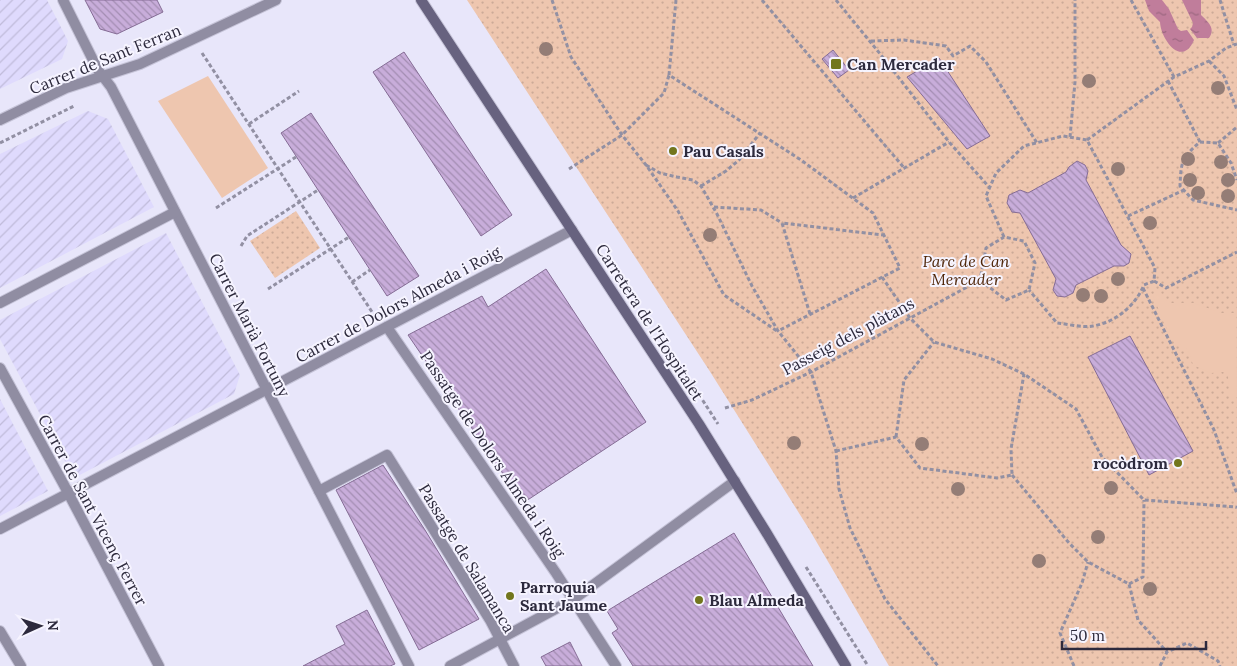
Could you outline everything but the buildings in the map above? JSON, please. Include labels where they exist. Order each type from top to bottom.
[{"type":"main road","name":"Carretera de l'Hospitalet","points":[[421,0],[735,481],[846,666]]},
{"type":"street","name":"Carrer Marià Fortuny","points":[[63,0],[98,70],[114,95],[175,212],[409,666]]},
{"type":"street","name":"Carrer de Sant Ferran","points":[[0,120],[66,88],[140,64],[276,0]]},
{"type":"street","points":[[0,303],[175,212]]},
{"type":"street","name":"Carrer de Dolors Almeda i Roig","points":[[0,530],[267,390],[383,325],[572,230]]},
{"type":"street","name":"Passatge de Dolors Almeda i Roig","points":[[383,325],[574,599],[616,666]]},
{"type":"street","name":"Carrer de Sant Vicenç Ferrer","points":[[0,368],[159,666]]},
{"type":"street","name":"Passatge de Salamanca","points":[[319,491],[387,455],[485,612],[514,666]]},
{"type":"street","points":[[450,666],[574,599],[735,481]]},
{"type":"street","points":[[0,631],[21,666]]},
{"type":"path","points":[[552,0],[571,57],[622,135],[646,165],[678,211],[724,294],[778,331]]},
{"type":"path","points":[[569,169],[622,135],[664,93],[669,75],[676,0]]},
{"type":"path","points":[[762,0],[905,169]]},
{"type":"path","points":[[836,0],[949,142],[990,188]]},
{"type":"path","points":[[1070,137],[1075,82],[1075,0]]},
{"type":"path","points":[[1131,0],[1174,77]]},
{"type":"path","points":[[1004,237],[986,196],[996,173],[1024,146],[1063,136],[1087,140],[1174,77],[1209,61],[1226,48],[1236,44],[1220,0]]},
{"type":"path","points":[[870,41],[904,40],[946,46],[953,56],[970,46],[986,62],[1036,143]]},
{"type":"path","points":[[202,53],[330,249],[383,325]]},
{"type":"path","points":[[1209,61],[1224,76],[1237,110]]},
{"type":"path","points":[[669,75],[800,160],[873,213],[900,268],[778,331]]},
{"type":"path","points":[[1168,81],[1200,142]]},
{"type":"path","points":[[249,124],[298,92]]},
{"type":"path","name":"Carrer de Sant Ferran","points":[[0,142],[74,106]]},
{"type":"path","points":[[1237,127],[1218,143],[1200,142],[1192,149],[1181,164],[1180,186],[1193,200],[1214,206],[1237,209]]},
{"type":"path","points":[[701,186],[726,172],[739,160],[760,133]]},
{"type":"path","points":[[1087,140],[1155,268],[1154,281]]},
{"type":"path","points":[[853,198],[949,142]]},
{"type":"path","points":[[1218,143],[1231,163],[1237,180]]},
{"type":"path","points":[[216,208],[296,156]]},
{"type":"path","points":[[646,165],[660,172],[694,180],[701,186],[752,286],[778,331],[811,372],[836,451],[839,489],[850,528],[885,599],[938,666]]},
{"type":"path","points":[[241,246],[247,236],[318,190]]},
{"type":"path","points":[[1127,216],[1184,190]]},
{"type":"path","points":[[713,207],[761,210],[782,223],[884,235]]},
{"type":"path","points":[[782,223],[810,314]]},
{"type":"path","points":[[268,289],[349,237]]},
{"type":"path","points":[[1004,237],[1024,241],[1035,263],[1029,290],[1006,300],[980,280],[986,248],[1004,237]]},
{"type":"path","points":[[1154,281],[1166,288],[1237,252]]},
{"type":"path","points":[[352,282],[370,270]]},
{"type":"path","points":[[882,277],[910,318],[934,342],[992,359],[1024,374],[1076,409],[1102,457],[1144,500],[1237,508]]},
{"type":"path","name":"Passeig dels plàtans","points":[[725,408],[752,400],[811,372],[980,280]]},
{"type":"path","points":[[1029,290],[1056,324],[1092,326],[1116,318],[1138,297],[1144,285],[1154,281]]},
{"type":"path","points":[[1143,288],[1214,430],[1237,494]]},
{"type":"path","points":[[934,342],[904,380],[896,437],[920,468],[997,478],[1012,475]]},
{"type":"path","points":[[1024,374],[1011,449],[1012,475],[1069,543],[1088,562],[1129,584],[1138,620],[1167,652]]},
{"type":"path","points":[[836,451],[896,437]]},
{"type":"path","points":[[1129,584],[1142,577],[1144,500]]},
{"type":"path","points":[[1074,666],[1060,633],[1082,583],[1088,562]]},
{"type":"path","points":[[1160,666],[1167,652],[1187,643],[1218,661],[1220,666]]},
{"type":"shaded area","points":[[0,0],[47,0],[68,41],[62,59],[0,89]]},
{"type":"shaded area","points":[[88,111],[108,119],[154,207],[0,288],[0,154]]},
{"type":"shaded area","points":[[166,233],[240,375],[234,394],[74,478],[0,339],[0,320]]},
{"type":"shaded area","points":[[0,399],[48,491],[0,516]]},
{"type":"green space","name":"Parc de Can Mercader","points":[[467,0],[1237,0],[1237,666],[889,666],[809,529],[709,370]]},
{"type":"green space","points":[[208,76],[268,168],[222,198],[158,101]]},
{"type":"green space","points":[[296,211],[320,248],[275,278],[250,241]]},
{"type":"green space","points":[[1160,294],[1172,303],[1194,303],[1221,313],[1236,313],[1237,398],[1232,396],[1229,390],[1228,375],[1223,372],[1211,373],[1193,365],[1187,350],[1172,337],[1153,296]]},
{"type":"water","points":[[1145,0],[1162,0],[1169,9],[1178,29],[1181,31],[1187,30],[1194,40],[1189,48],[1184,52],[1178,51],[1168,43],[1161,29],[1160,22],[1149,11]]},
{"type":"water","points":[[1182,0],[1201,0],[1201,15],[1212,31],[1209,38],[1197,38],[1190,29],[1193,23]]},
{"type":"place","name":"Can Mercader","points":[[836,64]]},
{"type":"place","name":"Pau Casals","points":[[673,151]]},
{"type":"place","name":"rocòdrom","points":[[1178,463]]},
{"type":"place","name":"Parroquia Sant Jaume","points":[[510,596]]},
{"type":"place","name":"Blau Almeda","points":[[699,600]]}]
